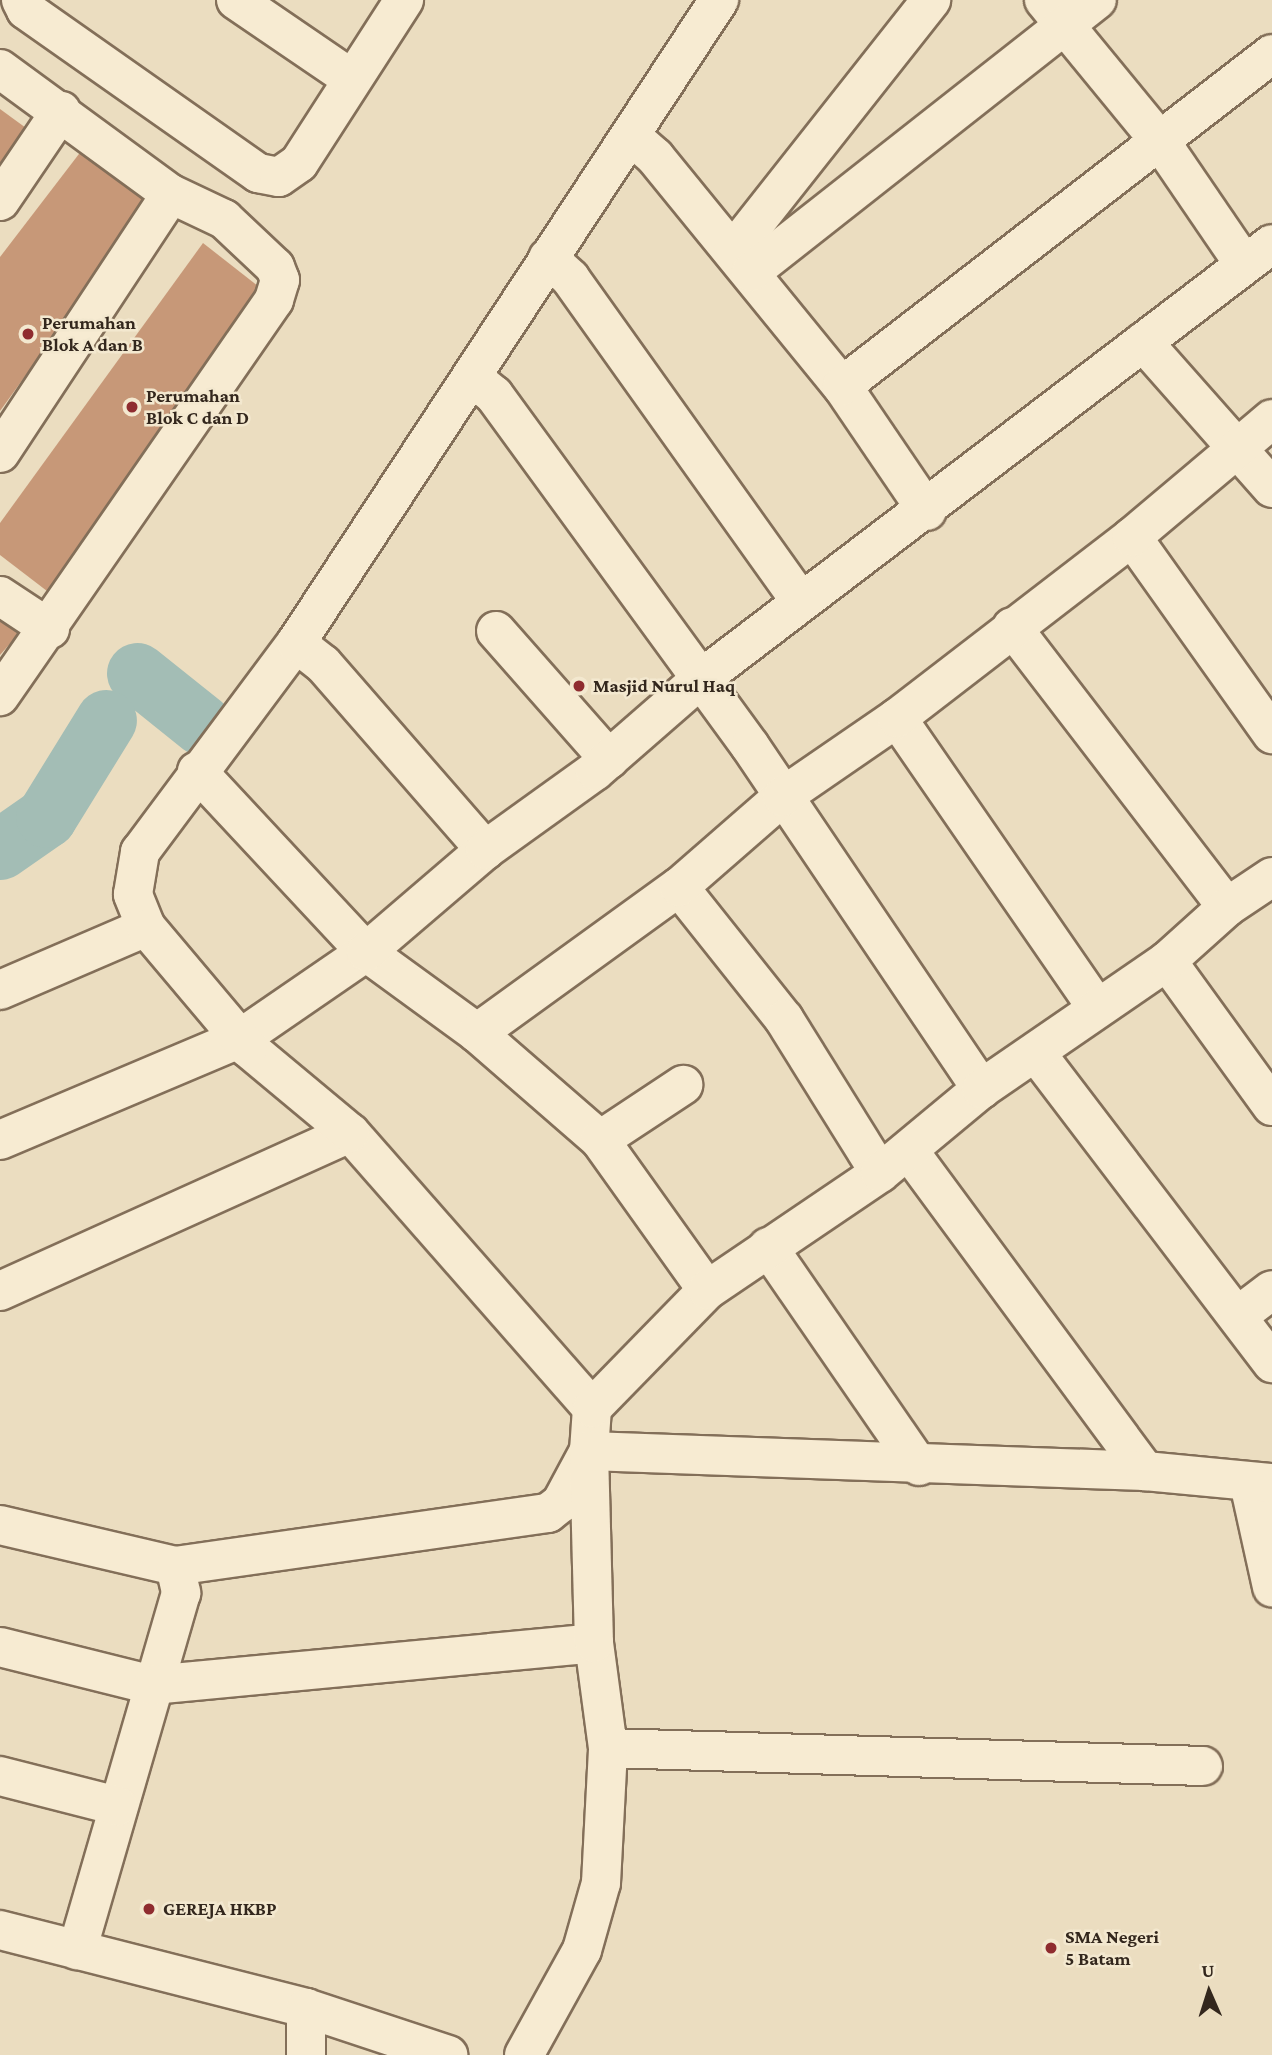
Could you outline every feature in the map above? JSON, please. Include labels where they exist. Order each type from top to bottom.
[{"type":"street","points":[[21,0],[26,9],[258,173],[279,177],[299,163],[404,0]]},
{"type":"street","points":[[236,0],[352,79]]},
{"type":"street","points":[[592,1408],[350,1133],[241,1038],[146,927],[132,894],[140,852],[197,771],[296,643],[473,378],[548,258],[719,0]]},
{"type":"street","points":[[742,261],[931,0]]},
{"type":"street","points":[[742,261],[1054,13],[1097,0]]},
{"type":"street","points":[[0,1140],[241,1038],[366,952],[485,850],[609,759],[698,681],[927,511],[1258,254],[1054,13]]},
{"type":"street","points":[[842,386],[1272,54]]},
{"type":"street","points":[[0,69],[171,194],[224,219],[275,267],[280,280],[274,300],[50,629],[0,696]]},
{"type":"street","points":[[0,201],[61,111]]},
{"type":"street","points":[[631,136],[742,261],[842,386],[927,511]]},
{"type":"street","points":[[0,453],[171,194]]},
{"type":"street","points":[[548,258],[570,278],[802,602]]},
{"type":"street","points":[[1143,342],[1241,446],[1272,488]]},
{"type":"street","points":[[473,378],[494,395],[698,681],[750,746],[981,1089]]},
{"type":"street","points":[[477,1034],[679,887],[782,797],[897,718],[1132,537],[1272,419]]},
{"type":"street","points":[[1132,537],[1272,734]]},
{"type":"street","points":[[0,596],[50,629]]},
{"type":"street","points":[[1012,627],[1227,907]]},
{"type":"street","points":[[496,631],[609,759]]},
{"type":"street","points":[[296,643],[323,664],[485,850]]},
{"type":"street","points":[[897,718],[1096,1007]]},
{"type":"street","points":[[197,771],[366,952],[477,1034],[600,1140],[708,1290]]},
{"type":"street","points":[[524,2055],[582,1950],[601,1883],[608,1748],[594,1643],[589,1451],[592,1408],[708,1290],[894,1162],[981,1089],[1036,1053],[1096,1007],[1167,961],[1227,907],[1272,877]]},
{"type":"street","points":[[679,887],[894,1162],[1144,1471]]},
{"type":"street","points":[[0,990],[146,927]]},
{"type":"street","points":[[1167,961],[1272,1107]]},
{"type":"street","points":[[1036,1053],[1272,1363]]},
{"type":"street","points":[[600,1140],[682,1085]]},
{"type":"street","points":[[0,1291],[350,1133]]},
{"type":"street","points":[[768,1247],[919,1466]]},
{"type":"street","points":[[1238,1315],[1272,1290]]},
{"type":"street","points":[[589,1451],[919,1466],[1144,1471],[1261,1483],[1272,1587]]},
{"type":"street","points":[[0,1525],[175,1566],[548,1513],[561,1503],[589,1451]]},
{"type":"street","points":[[77,1950],[152,1685],[181,1593],[175,1566]]},
{"type":"street","points":[[0,1647],[152,1685],[594,1643]]},
{"type":"street","points":[[608,1748],[1203,1766]]},
{"type":"street","points":[[0,1776],[118,1806]]},
{"type":"street","points":[[0,1930],[306,2008],[446,2054]]},
{"type":"street","points":[[306,2008],[306,2055]]},
{"type":"building","points":[[0,109],[37,136],[0,185]]},
{"type":"building","name":"Perumahan Blok A dan B","points":[[82,150],[154,197],[0,411],[0,257]]},
{"type":"building","name":"Perumahan Blok C dan D","points":[[203,243],[263,290],[47,591],[0,555],[0,523]]},
{"type":"building","points":[[0,618],[21,631],[0,655]]},
{"type":"waterway","points":[[137,673],[202,725]]},
{"type":"waterway","points":[[0,849],[46,817],[106,720]]},
{"type":"place","name":"Perumahan Blok A dan B","points":[[28,334]]},
{"type":"place","name":"Perumahan Blok C dan D","points":[[132,407]]},
{"type":"place","name":"Masjid Nurul Haq","points":[[579,686]]},
{"type":"place","name":"GEREJA HKBP","points":[[149,1909]]},
{"type":"place","name":"SMA Negeri 5 Batam","points":[[1051,1948]]}]
